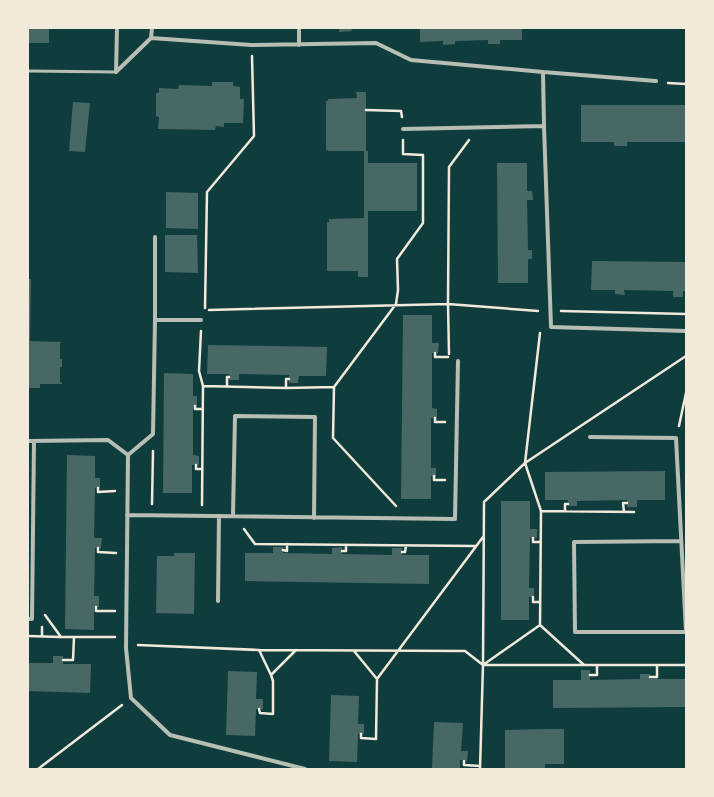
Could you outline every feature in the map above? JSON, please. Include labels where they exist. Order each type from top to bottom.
[{"type":"street","points":[[116,72],[117,28]]},
{"type":"street","points":[[116,72],[151,38],[152,28]]},
{"type":"street","points":[[299,28],[300,45]]},
{"type":"street","points":[[151,38],[251,45],[376,43],[412,60],[656,81]]},
{"type":"street","points":[[543,72],[552,327],[686,331]]},
{"type":"street","points":[[402,129],[544,126]]},
{"type":"street","points":[[155,237],[153,434],[128,455],[126,648],[131,698],[170,735],[305,769]]},
{"type":"street","points":[[155,320],[201,320]]},
{"type":"street","points":[[127,515],[455,519],[458,361]]},
{"type":"street","points":[[233,516],[235,416],[315,416],[314,518]]},
{"type":"street","points":[[590,437],[676,438],[686,632],[575,632],[574,542],[681,541]]},
{"type":"street","points":[[28,441],[108,440],[128,455]]},
{"type":"street","points":[[28,619],[32,619],[30,556],[34,441]]},
{"type":"street","points":[[218,601],[219,516]]},
{"type":"lane","points":[[28,71],[116,72]]},
{"type":"path","points":[[251,45],[254,136],[207,192],[205,310],[396,304],[448,304],[551,311],[686,314]]},
{"type":"path","points":[[656,81],[686,84]]},
{"type":"path","points":[[366,110],[402,111],[403,154],[423,155],[423,223],[397,259],[398,290],[396,304],[334,387],[333,438],[399,509]]},
{"type":"path","points":[[449,357],[449,167],[471,138]]},
{"type":"path","points":[[195,505],[202,505],[203,386],[199,371],[201,320]]},
{"type":"path","points":[[541,326],[525,462],[541,511],[540,625],[584,665]]},
{"type":"path","points":[[464,760],[464,765],[480,767],[483,665],[484,502],[525,462],[686,356]]},
{"type":"path","points":[[226,386],[227,377],[229,377]]},
{"type":"path","points":[[286,388],[286,379],[289,379]]},
{"type":"path","points":[[203,386],[286,388],[334,387]]},
{"type":"path","points":[[676,438],[686,393]]},
{"type":"path","points":[[195,406],[195,409],[203,409]]},
{"type":"path","points":[[435,418],[434,422],[448,422]]},
{"type":"path","points":[[153,434],[152,505],[159,505]]},
{"type":"path","points":[[196,465],[196,469],[202,469]]},
{"type":"path","points":[[434,476],[434,480],[447,480]]},
{"type":"path","points":[[98,488],[98,492],[116,491],[116,484]]},
{"type":"path","points":[[624,512],[624,503],[627,503]]},
{"type":"path","points":[[565,511],[565,504],[568,504]]},
{"type":"path","points":[[541,511],[634,512]]},
{"type":"path","points":[[233,516],[255,544],[475,546]]},
{"type":"path","points":[[361,734],[361,738],[376,739],[377,679],[475,546],[484,536]]},
{"type":"path","points":[[533,538],[533,542],[541,542]]},
{"type":"path","points":[[283,550],[287,551],[287,544]]},
{"type":"path","points":[[342,551],[346,551],[346,545]]},
{"type":"path","points":[[402,552],[405,552],[406,546]]},
{"type":"path","points":[[98,548],[98,552],[116,553],[116,560]]},
{"type":"path","points":[[533,597],[533,602],[540,602]]},
{"type":"path","points":[[96,607],[96,611],[118,611],[118,617]]},
{"type":"path","points":[[42,610],[60,637]]},
{"type":"path","points":[[483,665],[540,625]]},
{"type":"path","points":[[28,636],[118,637]]},
{"type":"path","points":[[63,660],[73,660],[74,637]]},
{"type":"path","points":[[126,648],[134,645],[259,650],[465,651],[483,665],[686,665]]},
{"type":"path","points":[[259,650],[273,681],[273,714],[260,713],[260,709]]},
{"type":"path","points":[[271,675],[296,650]]},
{"type":"path","points":[[354,651],[377,679]]},
{"type":"path","points":[[590,675],[597,675],[597,665]]},
{"type":"path","points":[[650,677],[657,677],[657,665]]},
{"type":"path","points":[[38,769],[131,698]]},
{"type":"building","points":[[28,28],[49,28],[49,43],[28,43]]},
{"type":"building","points":[[339,28],[351,28],[352,31],[339,32]]},
{"type":"building","points":[[420,28],[522,28],[522,40],[500,40],[500,44],[488,44],[488,40],[455,41],[455,44],[443,45],[443,41],[420,42]]},
{"type":"building","points":[[212,82],[233,82],[233,86],[240,87],[240,99],[244,99],[243,123],[224,123],[224,127],[216,126],[215,130],[158,129],[159,117],[156,116],[156,93],[159,93],[159,88],[178,89],[179,85],[212,86]]},
{"type":"building","points":[[356,92],[366,92],[366,151],[368,151],[368,163],[417,163],[417,211],[368,211],[368,277],[358,277],[358,271],[327,271],[327,222],[329,222],[329,219],[364,218],[364,151],[326,150],[326,101],[328,101],[328,99],[357,98]]},
{"type":"building","points":[[73,102],[90,103],[85,152],[69,151]]},
{"type":"building","points":[[581,105],[686,105],[686,142],[627,142],[627,146],[614,146],[614,142],[581,142]]},
{"type":"building","points":[[497,163],[527,163],[527,191],[532,191],[533,200],[527,200],[528,250],[532,250],[532,259],[528,259],[528,283],[498,283]]},
{"type":"building","points":[[166,192],[198,193],[198,229],[166,228]]},
{"type":"building","points":[[165,235],[197,235],[198,273],[165,272]]},
{"type":"building","points":[[592,261],[686,262],[686,291],[683,291],[683,297],[673,297],[673,291],[624,290],[625,295],[615,294],[615,290],[591,290]]},
{"type":"building","points":[[28,279],[31,279],[30,341],[62,342],[60,343],[60,359],[62,359],[62,367],[60,367],[60,382],[62,382],[62,384],[40,384],[40,388],[28,388]]},
{"type":"building","points":[[403,315],[432,315],[432,343],[439,343],[438,353],[432,353],[432,408],[437,409],[437,418],[431,418],[431,468],[436,468],[436,477],[431,476],[431,499],[401,499]]},
{"type":"building","points":[[208,345],[327,347],[326,376],[299,376],[298,383],[289,383],[289,375],[239,374],[239,380],[229,380],[229,374],[207,374]]},
{"type":"building","points":[[164,373],[193,374],[193,396],[197,396],[197,406],[193,406],[193,455],[199,456],[199,465],[192,465],[192,493],[163,493]]},
{"type":"building","points":[[67,455],[95,456],[95,478],[100,478],[100,488],[95,488],[94,538],[102,538],[101,548],[95,548],[94,596],[99,596],[99,607],[94,607],[94,630],[65,629]]},
{"type":"building","points":[[665,471],[665,500],[637,500],[637,507],[627,507],[627,500],[577,501],[577,506],[568,506],[568,500],[545,500],[545,472]]},
{"type":"building","points":[[501,501],[530,501],[530,529],[537,529],[537,538],[530,538],[529,588],[534,588],[534,597],[529,597],[529,620],[501,620]]},
{"type":"building","points":[[273,547],[283,547],[283,553],[332,554],[332,548],[342,547],[342,554],[392,555],[392,548],[402,548],[402,555],[429,555],[429,584],[245,581],[245,553],[273,553]]},
{"type":"building","points":[[174,553],[195,553],[194,614],[156,613],[157,556],[174,556]]},
{"type":"building","points":[[53,656],[63,656],[63,664],[91,664],[90,693],[28,691],[28,663],[53,663]]},
{"type":"building","points":[[581,670],[590,670],[590,680],[640,679],[640,674],[650,674],[650,679],[686,679],[686,707],[553,708],[553,680],[581,680]]},
{"type":"building","points":[[228,671],[257,672],[256,699],[263,699],[263,709],[256,709],[255,736],[226,735]]},
{"type":"building","points":[[331,695],[359,696],[358,724],[364,724],[364,734],[358,734],[357,762],[329,761]]},
{"type":"building","points":[[434,722],[463,723],[461,751],[468,751],[467,761],[460,760],[460,769],[432,769]]},
{"type":"building","points":[[564,729],[564,764],[545,764],[545,769],[505,769],[505,730]]}]
